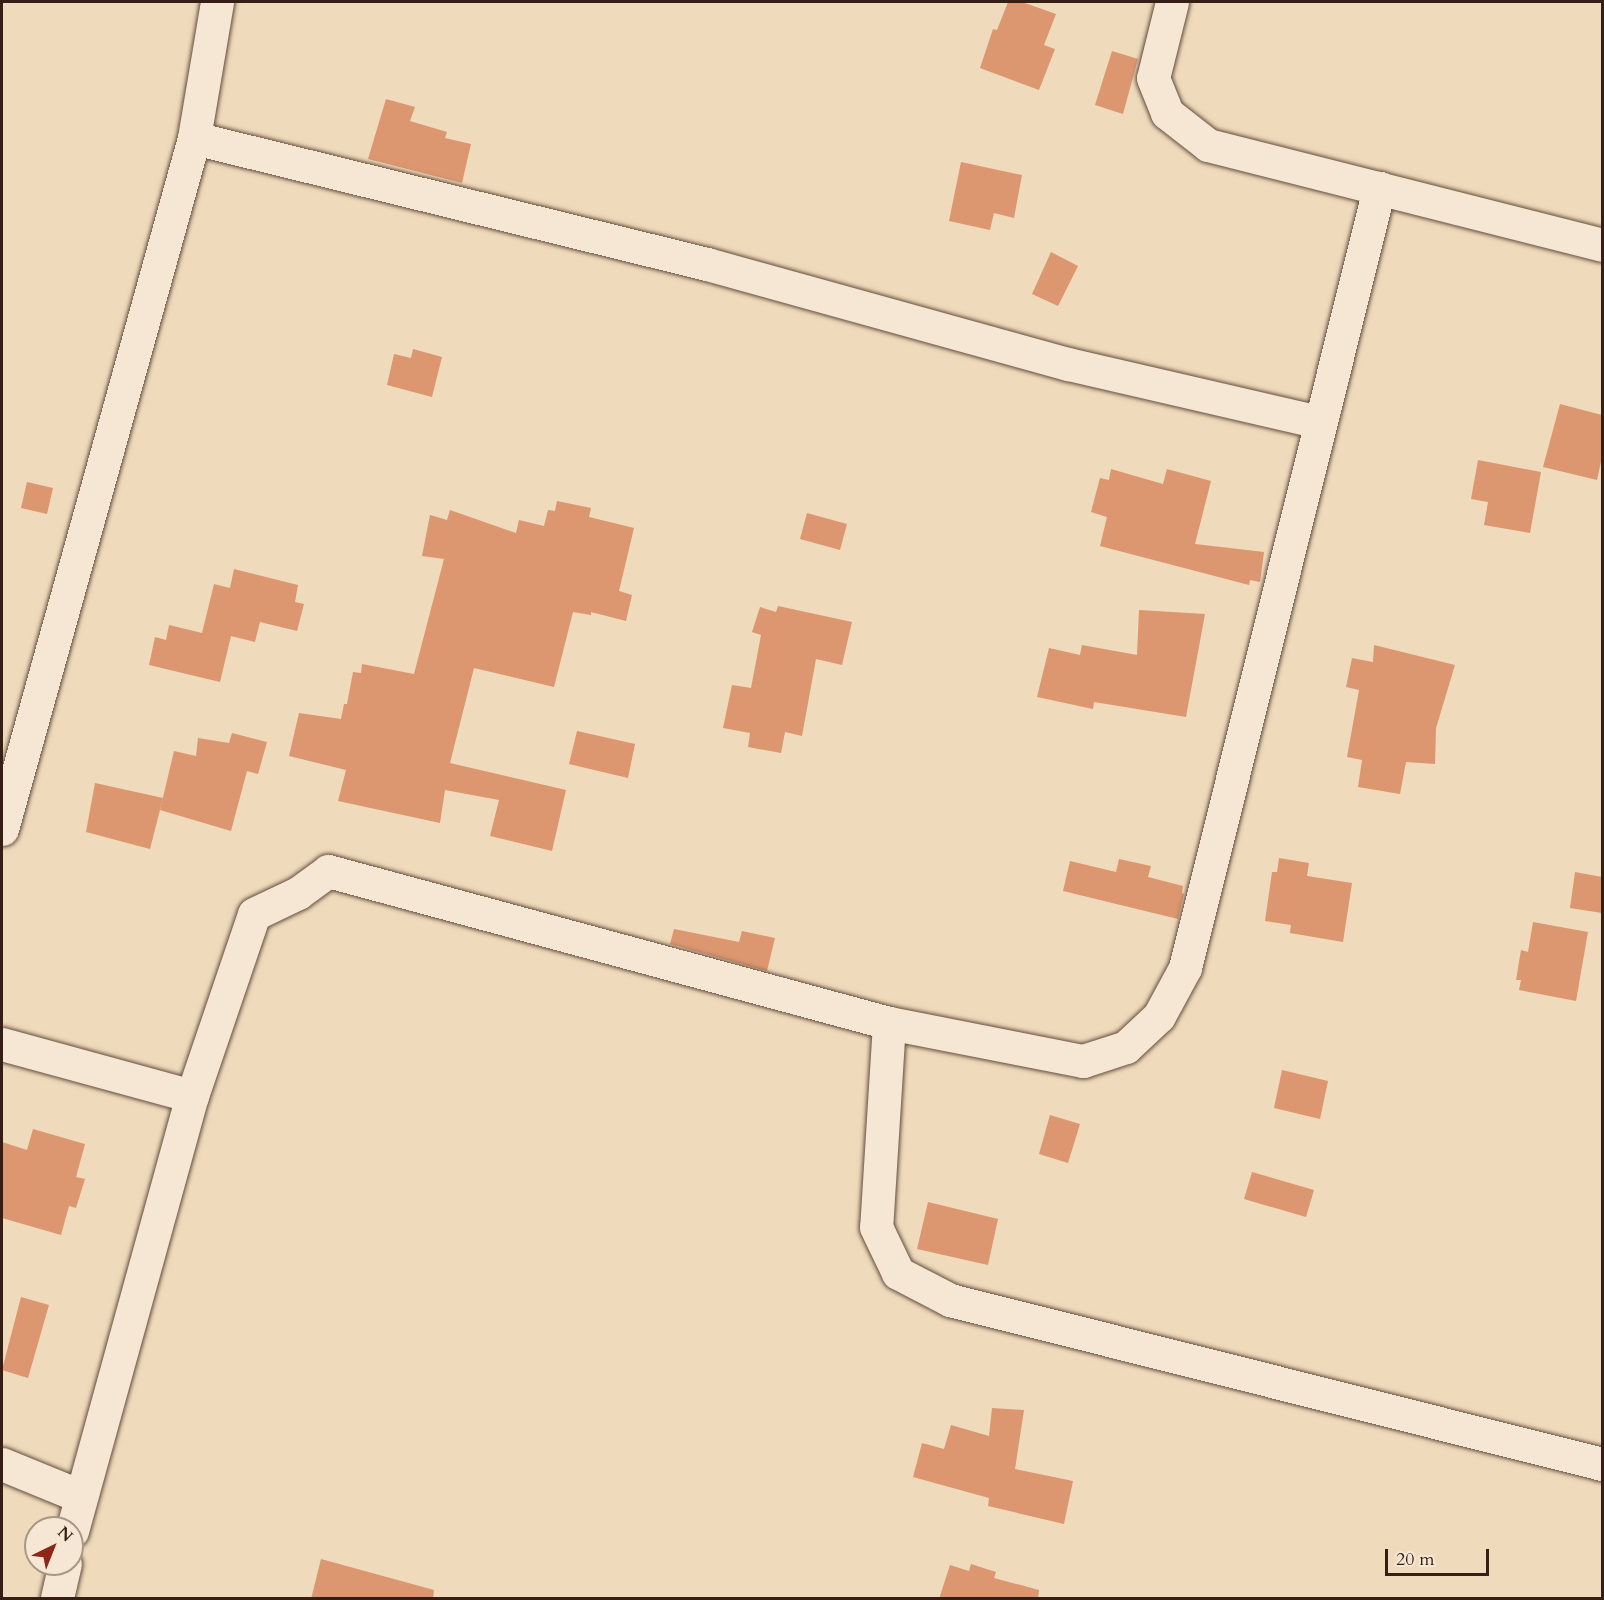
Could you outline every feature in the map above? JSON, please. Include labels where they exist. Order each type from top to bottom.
[{"type":"street","points":[[2,829],[194,138],[217,2]]},
{"type":"street","points":[[1172,2],[1153,78],[1167,113],[1208,145],[1602,245]]},
{"type":"street","points":[[194,138],[707,264],[1068,364],[1320,422]]},
{"type":"street","points":[[75,1516],[192,1096],[254,914],[298,893],[328,871],[889,1023],[1083,1061],[1126,1047],[1159,1016],[1185,968],[1379,188]]},
{"type":"street","points":[[889,1023],[876,1227],[898,1273],[950,1300],[1602,1464]]},
{"type":"street","points":[[2,1044],[192,1096]]},
{"type":"street","points":[[2,1464],[80,1496]]},
{"type":"street","points":[[57,1599],[62,1576]]},
{"type":"building","points":[[1008,2],[1022,2],[1056,14],[1044,45],[1055,49],[1039,90],[980,68],[993,29],[997,30]]},
{"type":"building","points":[[1112,51],[1138,59],[1123,114],[1095,105]]},
{"type":"building","points":[[386,99],[415,107],[410,121],[447,132],[445,138],[471,144],[462,183],[368,159]]},
{"type":"building","points":[[961,162],[1022,175],[1014,218],[994,213],[990,230],[949,221]]},
{"type":"building","points":[[1051,252],[1078,266],[1058,306],[1032,294]]},
{"type":"building","points":[[413,349],[442,357],[432,397],[387,385],[394,354],[411,358]]},
{"type":"building","points":[[1560,404],[1602,415],[1602,457],[1597,480],[1543,467]]},
{"type":"building","points":[[1478,460],[1541,472],[1530,533],[1484,525],[1488,502],[1471,499]]},
{"type":"building","points":[[1111,469],[1163,484],[1167,469],[1211,481],[1195,544],[1264,552],[1260,582],[1250,580],[1249,585],[1100,546],[1107,517],[1091,512],[1100,478],[1109,480]]},
{"type":"building","points":[[27,482],[53,488],[47,514],[21,508]]},
{"type":"building","points":[[557,501],[591,508],[589,517],[634,528],[619,591],[632,595],[626,621],[591,612],[591,615],[573,612],[554,687],[474,668],[450,763],[566,790],[552,851],[490,836],[499,800],[445,790],[440,823],[338,801],[346,770],[289,756],[299,713],[341,719],[344,704],[347,704],[353,672],[361,673],[362,664],[414,674],[444,559],[422,556],[430,515],[447,520],[450,510],[516,533],[519,520],[544,526],[548,510],[555,511]]},
{"type":"building","points":[[807,513],[847,524],[840,550],[800,539]]},
{"type":"building","points":[[234,569],[298,585],[295,602],[304,604],[297,631],[260,622],[255,642],[231,636],[220,682],[149,665],[155,637],[166,640],[169,625],[202,633],[214,584],[230,588]]},
{"type":"building","points":[[778,606],[852,622],[842,665],[816,659],[802,736],[785,732],[781,753],[748,747],[750,733],[723,728],[732,685],[751,688],[761,635],[752,632],[760,607],[776,612]]},
{"type":"building","points":[[1139,610],[1205,614],[1186,717],[1094,702],[1093,709],[1037,697],[1049,648],[1080,655],[1082,645],[1137,655]]},
{"type":"building","points":[[1374,645],[1455,665],[1436,728],[1435,764],[1406,762],[1400,794],[1358,787],[1362,760],[1347,757],[1359,690],[1346,687],[1352,658],[1373,662]]},
{"type":"building","points":[[577,731],[635,744],[628,778],[569,764]]},
{"type":"building","points":[[232,733],[267,742],[258,774],[247,771],[231,831],[160,810],[174,751],[196,756],[198,738],[229,743]]},
{"type":"building","points":[[95,783],[163,798],[150,849],[86,832]]},
{"type":"building","points":[[1279,858],[1309,863],[1307,876],[1352,883],[1343,942],[1290,933],[1291,925],[1265,921],[1272,872],[1277,872]]},
{"type":"building","points":[[1119,859],[1151,866],[1148,877],[1183,886],[1182,893],[1184,894],[1178,919],[1063,891],[1070,861],[1116,872]]},
{"type":"building","points":[[1575,872],[1602,877],[1602,913],[1570,908]]},
{"type":"building","points":[[1533,922],[1588,932],[1576,1001],[1519,990],[1521,980],[1516,980],[1521,950],[1528,952]]},
{"type":"building","points":[[674,929],[739,942],[742,931],[775,938],[767,971],[670,944]]},
{"type":"building","points":[[1282,1070],[1328,1081],[1320,1119],[1274,1108]]},
{"type":"building","points":[[1050,1115],[1080,1124],[1068,1163],[1039,1154]]},
{"type":"building","points":[[33,1129],[85,1144],[76,1177],[85,1179],[76,1208],[69,1206],[61,1235],[2,1218],[2,1142],[27,1150]]},
{"type":"building","points":[[1252,1172],[1314,1190],[1306,1217],[1244,1199]]},
{"type":"building","points":[[928,1202],[998,1219],[988,1265],[917,1249]]},
{"type":"building","points":[[21,1297],[49,1305],[28,1378],[2,1370]]},
{"type":"building","points":[[992,1408],[1024,1410],[1015,1469],[1073,1481],[1064,1524],[988,1506],[989,1498],[913,1477],[922,1443],[944,1449],[951,1425],[989,1436]]},
{"type":"building","points":[[321,1559],[434,1590],[433,1599],[311,1599]]},
{"type":"building","points":[[971,1564],[996,1572],[994,1578],[1039,1590],[1038,1599],[939,1599],[950,1565],[969,1571]]}]
